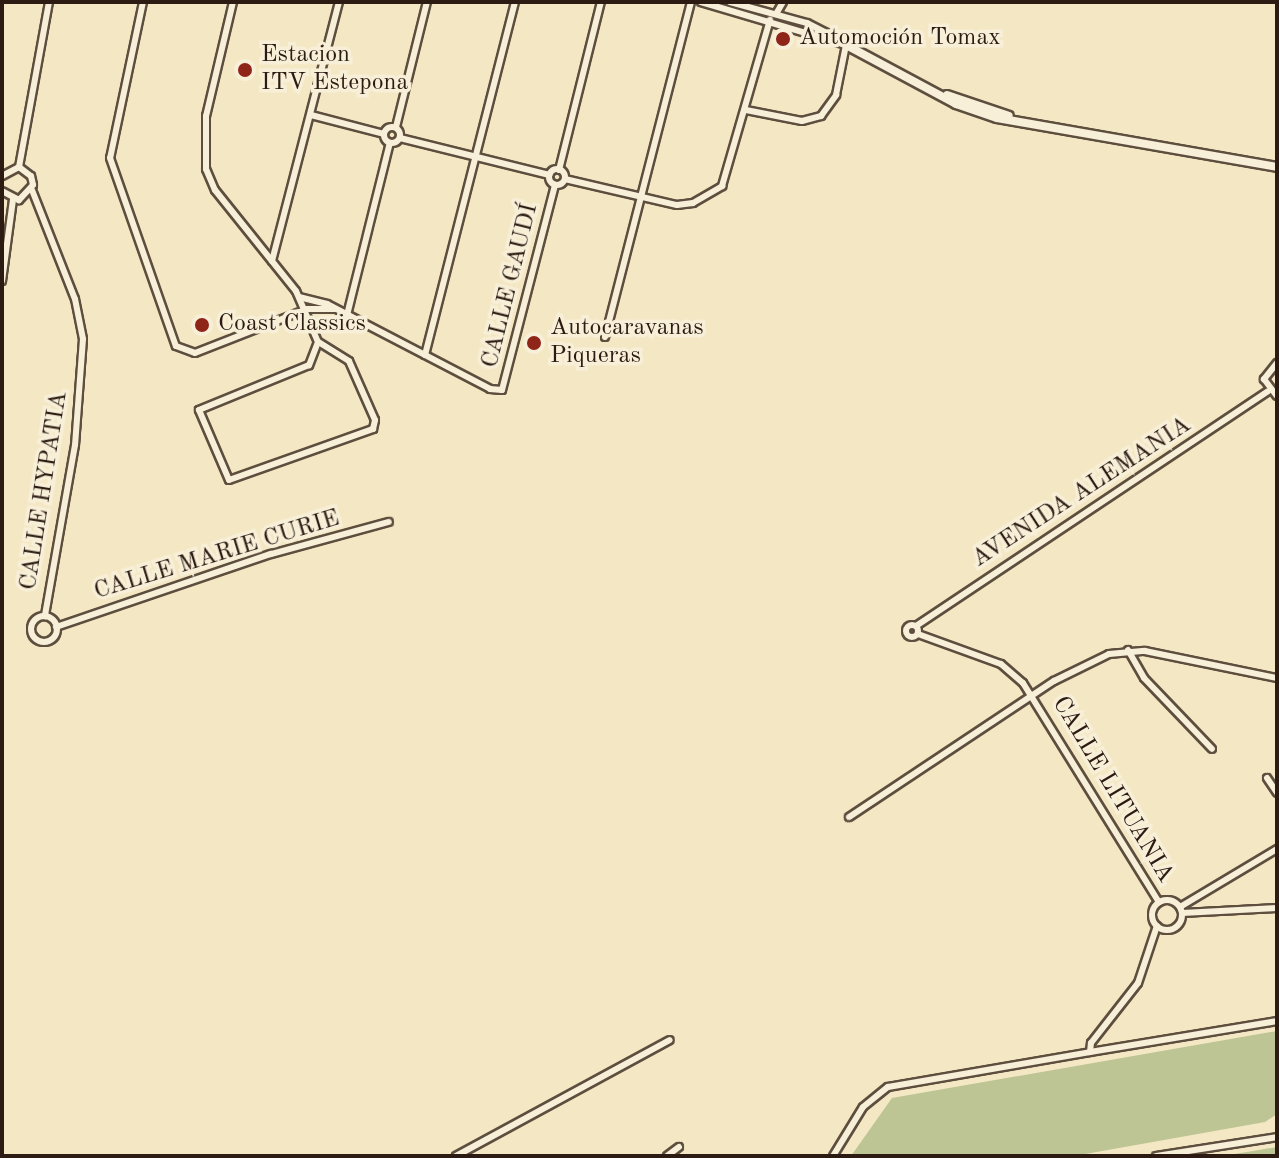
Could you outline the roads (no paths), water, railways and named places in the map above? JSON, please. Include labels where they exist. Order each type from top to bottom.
[{"type":"street","points":[[2,176],[19,167],[49,2]]},
{"type":"street","points":[[143,2],[110,158],[176,346],[195,353],[307,309],[335,309]]},
{"type":"street","points":[[233,2],[206,116],[206,169],[215,190],[307,309],[318,342],[309,365],[199,410],[229,480],[373,429],[375,420],[349,361],[318,342]]},
{"type":"street","points":[[272,261],[339,2]]},
{"type":"street","points":[[400,138],[396,127],[427,2]]},
{"type":"street","points":[[299,297],[335,309],[425,355],[515,2]]},
{"type":"street","points":[[390,143],[400,138],[550,175],[559,170],[601,2]]},
{"type":"street","points":[[605,337],[691,2]]},
{"type":"street","points":[[701,2],[846,45]]},
{"type":"street","points":[[730,2],[807,23],[936,92],[1033,124],[1277,167]]},
{"type":"street","points":[[776,14],[783,2]]},
{"type":"street","points":[[559,170],[565,179],[685,205],[728,179],[770,20]]},
{"type":"street","points":[[770,20],[807,23]]},
{"type":"street","points":[[746,110],[797,121],[821,116],[836,95],[846,45]]},
{"type":"street","points":[[311,115],[384,134],[390,143],[347,315]]},
{"type":"street","points":[[384,134],[396,127]]},
{"type":"street","name":"CALLE HYPATIA","points":[[19,167],[31,176],[32,190],[75,299],[83,339],[75,445],[45,616]]},
{"type":"street","points":[[550,175],[555,185],[565,179]]},
{"type":"street","name":"CALLE GAUDÍ","points":[[425,355],[497,391],[505,385],[555,185]]},
{"type":"street","points":[[13,200],[32,190]]},
{"type":"street","points":[[2,191],[13,200]]},
{"type":"street","points":[[2,281],[13,200]]},
{"type":"street","points":[[1277,363],[1265,372],[1268,391],[1277,396]]},
{"type":"street","name":"AVENIDA ALEMANIA","points":[[917,630],[1268,391]]},
{"type":"street","name":"CALLE MARIE CURIE","points":[[56,627],[271,554],[389,522]]},
{"type":"street","points":[[45,616],[56,627],[50,640],[33,637],[32,623],[45,616]]},
{"type":"street","name":"CALLE LITUANIA","points":[[917,630],[1001,664],[1034,696],[1159,902]]},
{"type":"street","points":[[1128,650],[1144,678],[1212,749]]},
{"type":"street","points":[[849,817],[1087,662],[1128,650],[1277,678]]},
{"type":"street","points":[[1267,778],[1277,793]]},
{"type":"street","points":[[1157,926],[1176,927],[1181,910],[1277,849]]},
{"type":"street","points":[[1090,1052],[1091,1043],[1138,983],[1157,926],[1152,913],[1159,902],[1168,899],[1181,910],[1277,908]]},
{"type":"street","points":[[833,1156],[863,1107],[888,1087],[1277,1021]]},
{"type":"street","points":[[456,1156],[670,1040]]},
{"type":"street","points":[[1156,1156],[1277,1137]]},
{"type":"street","points":[[667,1156],[679,1147]]},
{"type":"place","name":"Automoción Tomax","points":[[783,39]]},
{"type":"place","name":"Estacion ITV Estepona","points":[[245,70]]},
{"type":"place","name":"Coast Classics","points":[[202,325]]},
{"type":"place","name":"Autocaravanas Piqueras","points":[[534,343]]}]
